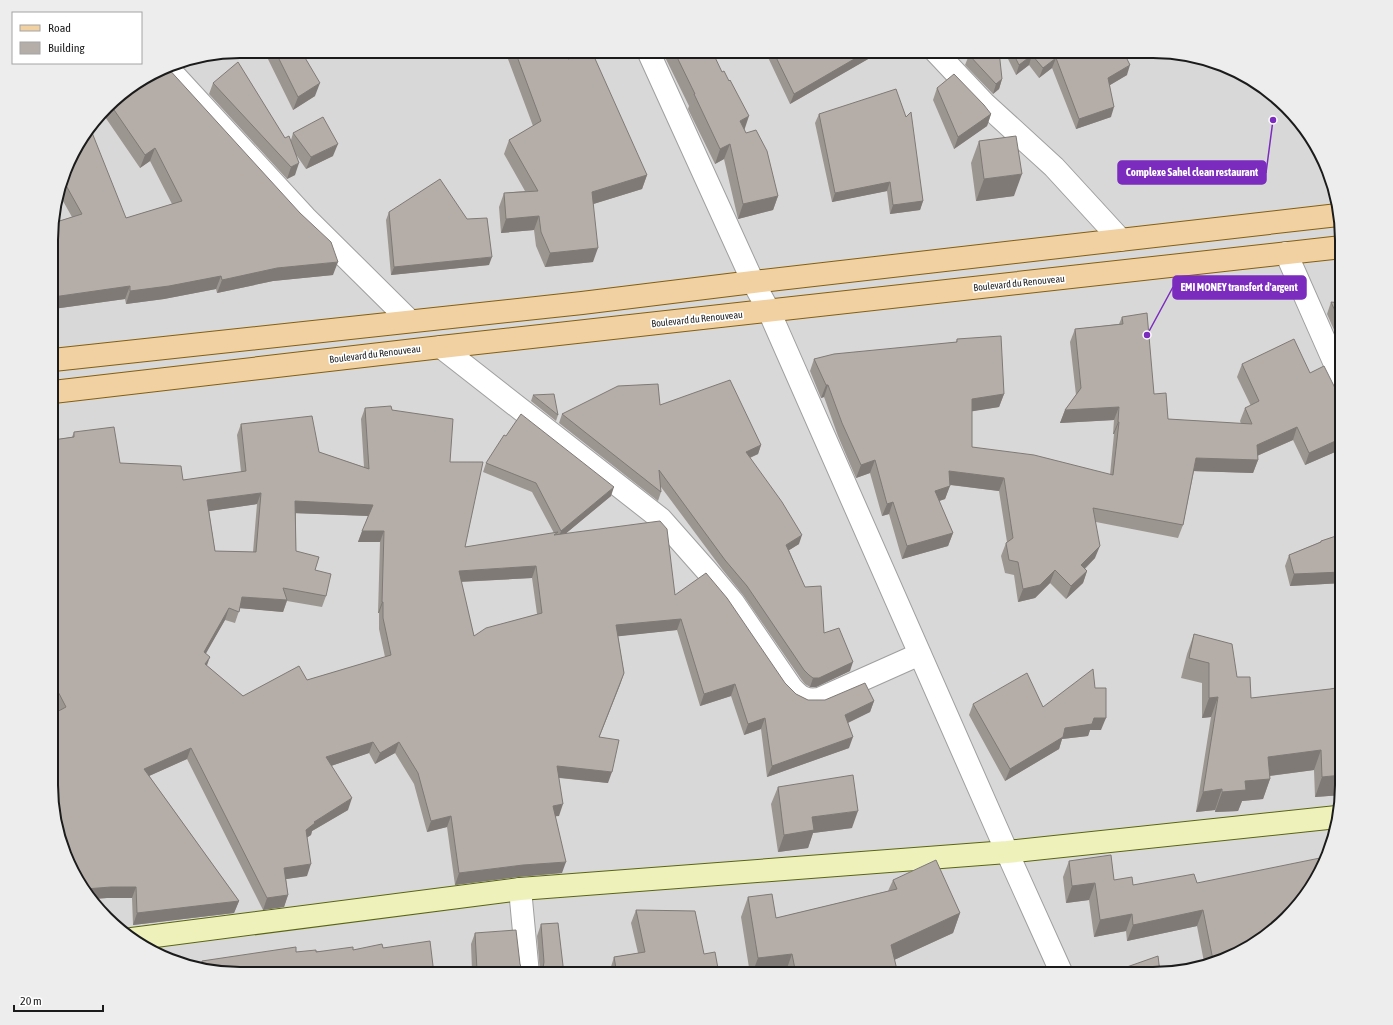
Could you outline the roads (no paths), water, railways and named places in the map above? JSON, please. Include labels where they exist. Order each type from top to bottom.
[{"type":"main road","points":[[58,359],[582,303],[1333,216]]},
{"type":"main road","name":"Boulevard du Renouveau","points":[[58,391],[441,347],[1335,248]]},
{"type":"main road","points":[[142,938],[520,889],[1007,852],[1332,817]]},
{"type":"street","points":[[651,58],[753,282],[769,311],[1059,967]]},
{"type":"street","points":[[942,58],[984,103],[1054,167],[1121,240]]},
{"type":"street","points":[[171,72],[305,217],[410,322]]},
{"type":"street","points":[[1286,253],[1335,364]]},
{"type":"street","points":[[441,347],[661,519],[707,570],[733,602],[791,687],[799,696],[810,700],[819,699],[920,654]]},
{"type":"street","points":[[520,889],[527,967]]},
{"type":"place","name":"Complexe Sahel clean restaurant","points":[[1273,120]]},
{"type":"place","name":"EMI MONEY transfert d'argent","points":[[1147,335]]}]
